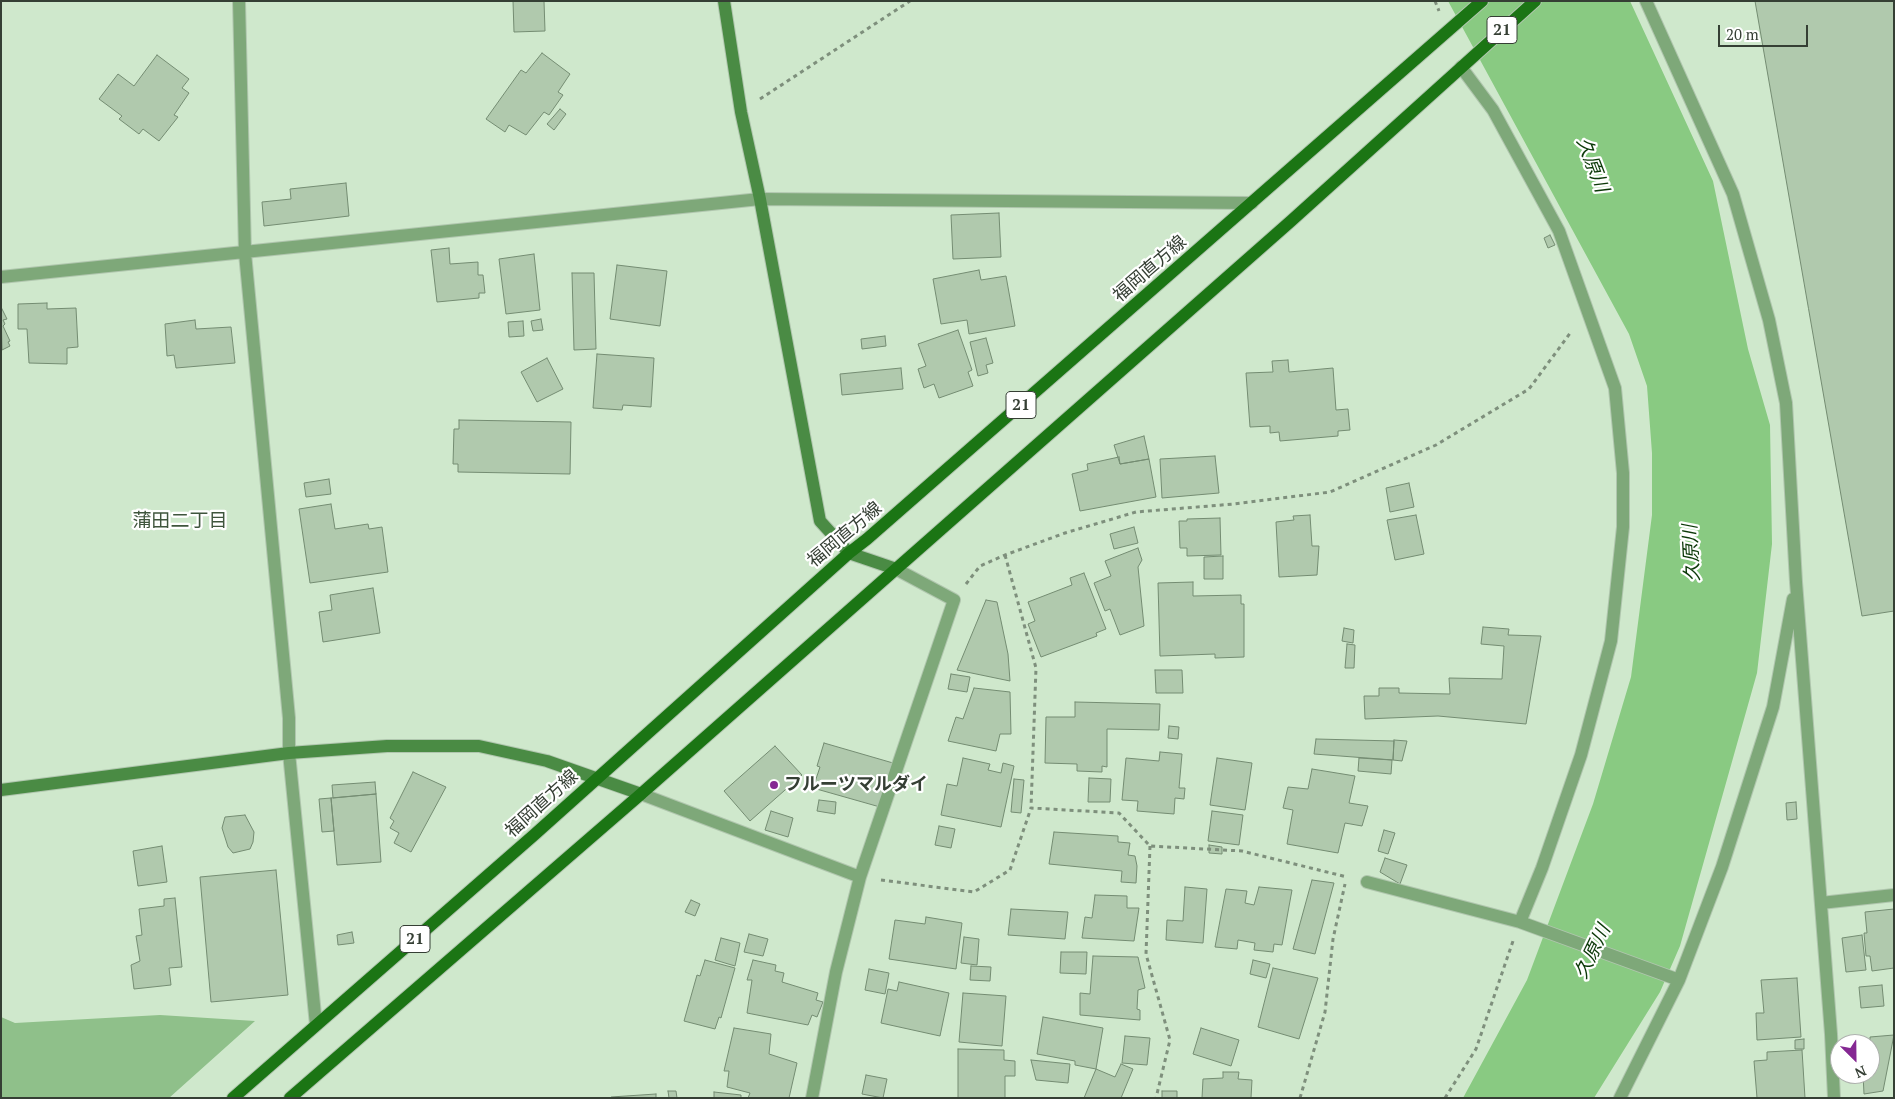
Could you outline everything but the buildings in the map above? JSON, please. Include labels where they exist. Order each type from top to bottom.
[{"type":"main road","name":"福岡直方線","points":[[233,1098],[534,836],[596,778],[849,553],[867,540],[1482,1]]},
{"type":"main road","name":"21","points":[[290,1098],[641,794],[1291,221],[1535,1]]},
{"type":"street","points":[[239,1],[245,253],[289,718],[289,753],[316,1025]]},
{"type":"street","points":[[724,1],[741,112],[760,199],[820,521],[849,553],[896,569],[954,600],[860,877],[836,972],[812,1098]]},
{"type":"street","points":[[1646,1],[1733,194],[1769,320],[1786,403],[1796,582],[1832,1034],[1834,1098]]},
{"type":"street","points":[[1465,63],[1559,231],[1616,388],[1623,473],[1622,527],[1611,641],[1581,755],[1542,868],[1520,922]]},
{"type":"street","points":[[1,277],[760,199],[1252,203]]},
{"type":"street","points":[[1620,1098],[1679,980],[1722,867],[1772,707],[1796,582]]},
{"type":"street","points":[[1,790],[289,753],[386,746],[478,746],[547,761],[641,794],[860,877]]},
{"type":"street","points":[[1367,882],[1520,922],[1679,980]]},
{"type":"street","points":[[1821,903],[1894,895]]},
{"type":"path","points":[[741,112],[910,1]]},
{"type":"path","points":[[954,600],[980,566],[1005,554],[1065,533],[1136,512],[1330,492],[1436,445],[1529,390],[1588,310]]},
{"type":"path","points":[[860,877],[974,892],[1010,870],[1031,808],[1036,668],[1005,554]]},
{"type":"path","points":[[1031,808],[1120,813],[1150,846],[1146,954],[1170,1040],[1156,1098]]},
{"type":"path","points":[[1150,846],[1242,851],[1367,882]]},
{"type":"path","points":[[1300,1098],[1325,1012],[1332,939],[1346,877]]},
{"type":"path","points":[[1445,1098],[1476,1049],[1520,922]]},
{"type":"shaded area","points":[[160,1015],[255,1021],[169,1098],[1,1098],[1,1017],[15,1023]]},
{"type":"water","name":"久原川","points":[[1448,1],[1630,1],[1713,181],[1748,349],[1770,425],[1772,544],[1757,673],[1680,946],[1660,992],[1594,1098],[1463,1098],[1527,980],[1593,804],[1631,677],[1652,515],[1652,453],[1647,386],[1629,334]]},
{"type":"place","name":"フルーツマルダイ","points":[[774,785]]},
{"type":"district","name":"蒲田二丁目","points":[[180,522]]}]
